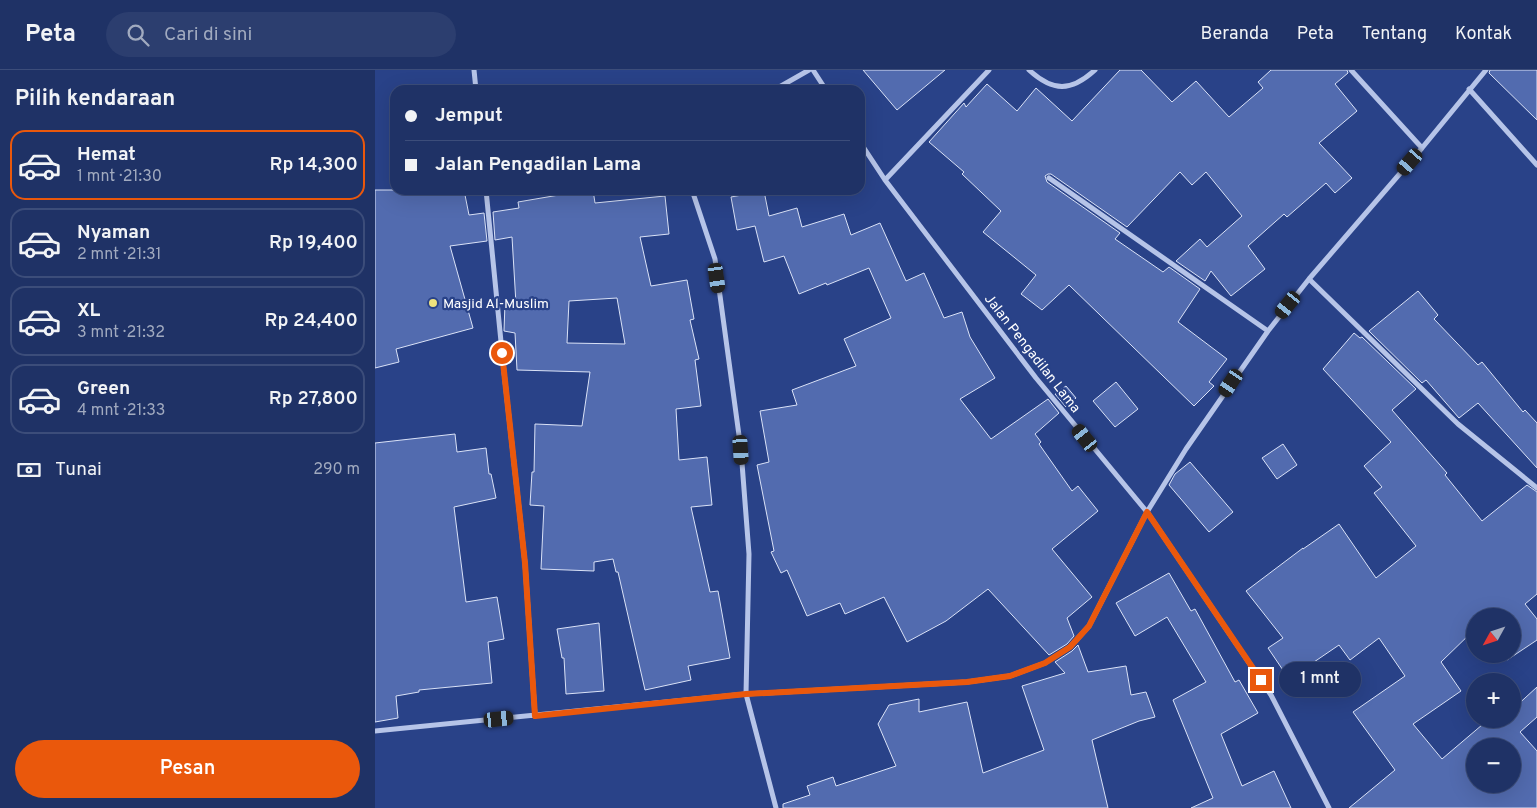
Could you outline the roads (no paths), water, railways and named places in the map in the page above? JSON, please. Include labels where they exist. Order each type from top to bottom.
[{"type":"street","points":[[474,70],[476,85]]},
{"type":"street","points":[[783,85],[809,70]]},
{"type":"street","points":[[813,70],[823,85]]},
{"type":"street","points":[[885,180],[989,70]]},
{"type":"street","points":[[1029,70],[1045,83],[1057,87],[1079,83],[1095,70]]},
{"type":"street","points":[[1351,70],[1422,148]]},
{"type":"street","points":[[375,731],[746,694],[967,682],[1010,676],[1045,663],[1070,647],[1089,626],[1147,512],[1186,449],[1268,331],[1309,279],[1422,148],[1486,70]]},
{"type":"street","points":[[1469,89],[1537,165]]},
{"type":"street","name":"Jalan Pengadilan Lama","points":[[865,150],[885,180],[1036,378],[1147,512],[1271,695],[1329,808]]},
{"type":"street","points":[[1049,178],[1268,331]]},
{"type":"street","points":[[486,195],[525,563],[535,716]]},
{"type":"street","points":[[694,195],[715,259],[741,450],[749,554],[746,694],[776,808]]},
{"type":"street","points":[[1309,279],[1458,424],[1537,488]]},
{"type":"place","name":"Masjid Al-Muslim","points":[[433,303]]}]
